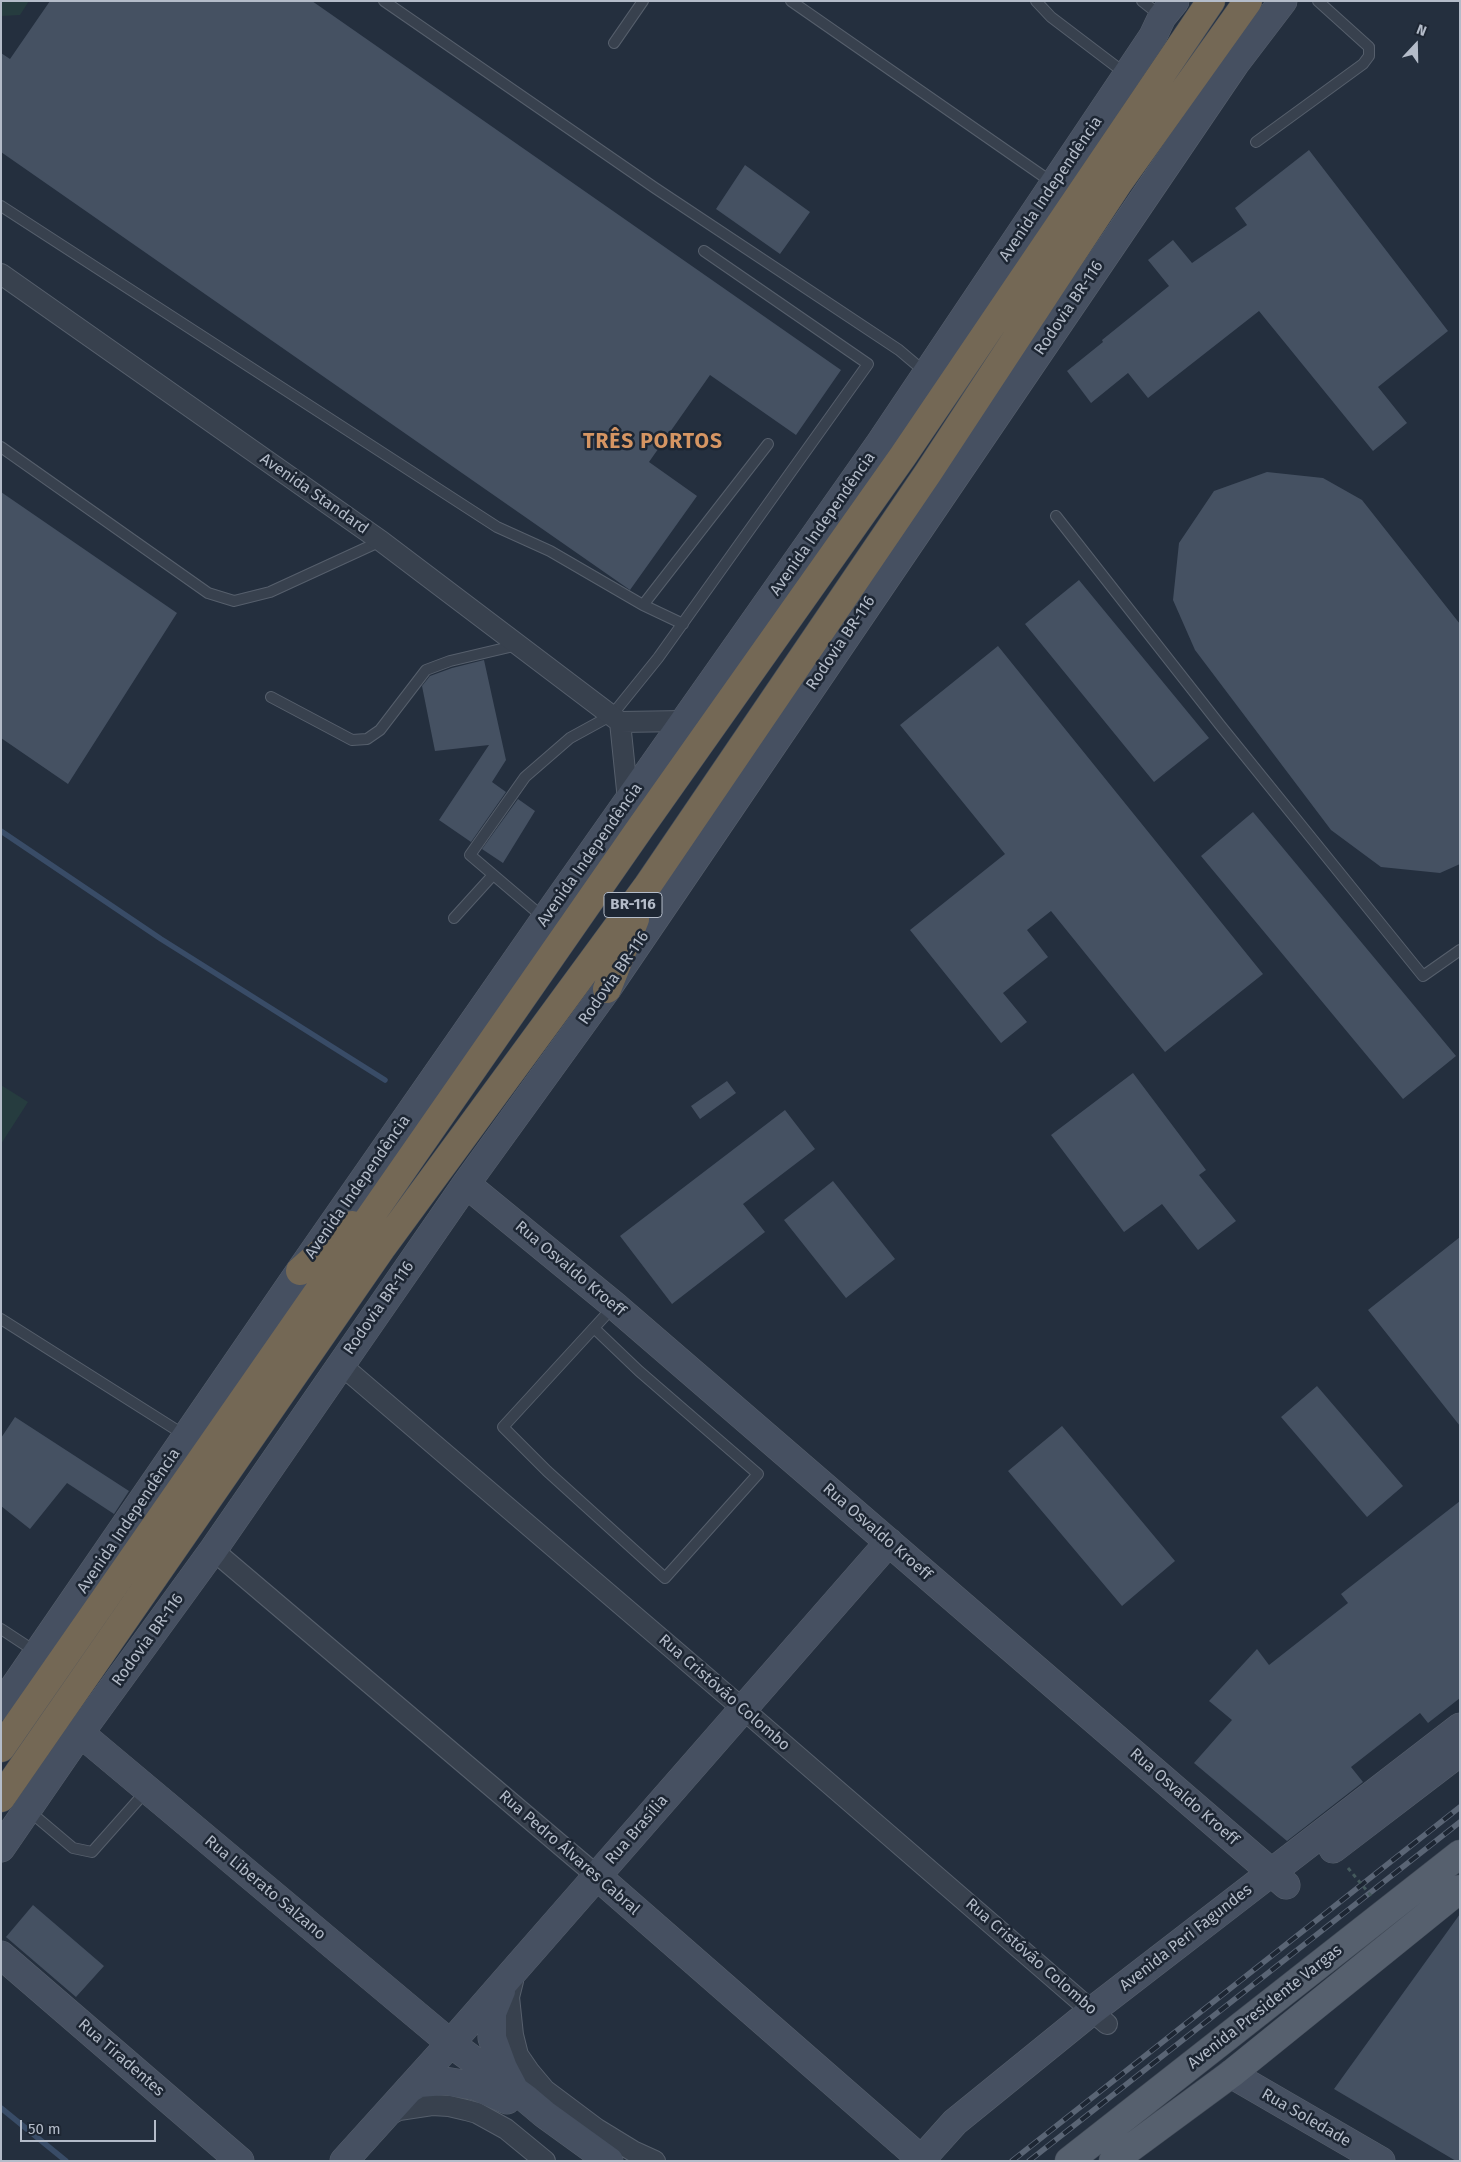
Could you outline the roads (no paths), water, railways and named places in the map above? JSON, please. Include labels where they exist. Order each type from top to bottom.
[{"type":"highway","name":"BR-116","points":[[1,1748],[383,1198],[903,456],[1210,1]]},
{"type":"highway","name":"Rodovia BR-116","points":[[1,1798],[382,1249],[648,885],[928,473],[1119,182],[1248,1]]},
{"type":"highway","points":[[607,990],[648,885]]},
{"type":"highway","points":[[300,1271],[383,1198]]},
{"type":"main road","name":"Rodovia BR-116","points":[[1,1848],[80,1733],[213,1550],[466,1184],[607,990],[1208,103],[1283,1]]},
{"type":"main road","name":"Avenida Independência","points":[[1,1706],[300,1271],[628,800],[880,443],[1153,36],[1160,7]]},
{"type":"main road","name":"Rua Osvaldo Kroeff","points":[[466,1184],[615,1306],[1278,1878]]},
{"type":"main road","name":"Rua Brasília","points":[[344,2161],[512,1973],[888,1542]]},
{"type":"main road","name":"Avenida Peri Fagundes","points":[[921,2160],[954,2122],[1100,2017],[1278,1878],[1460,1727]]},
{"type":"main road","name":"Rua Liberato Salzano","points":[[80,1733],[515,2099]]},
{"type":"main road","name":"Avenida Peri Fagundes","points":[[1278,1878],[1460,1752]]},
{"type":"main road","name":"Avenida Presidente Vargas","points":[[1069,2161],[1460,1854]]},
{"type":"main road","name":"Rua Pedro Álvares Cabral","points":[[597,1876],[921,2160]]},
{"type":"main road","name":"Avenida Presidente Vargas","points":[[1113,2161],[1231,2074],[1460,1889]]},
{"type":"main road","name":"Rua Tiradentes","points":[[1,1955],[240,2161]]},
{"type":"main road","points":[[512,1973],[498,1995],[492,2013],[492,2038],[501,2063],[515,2099],[584,2161]]},
{"type":"main road","points":[[1188,2067],[1231,2074],[1234,2044],[1243,2024]]},
{"type":"main road","name":"Rua Soledade","points":[[1231,2074],[1381,2161]]},
{"type":"main road","points":[[409,2089],[419,2083],[445,2081],[475,2086],[515,2099],[544,2114],[610,2161]]},
{"type":"street","name":"Avenida Standard","points":[[1,274],[381,541],[616,718]]},
{"type":"street","points":[[628,800],[616,718],[684,721]]},
{"type":"street","name":"Rua Cristóvão Colombo","points":[[340,1364],[1100,2017]]},
{"type":"street","name":"Rua Pedro Álvares Cabral","points":[[213,1550],[597,1876]]},
{"type":"street","points":[[512,1973],[509,2012],[512,2035],[518,2055],[529,2071],[545,2090],[590,2124],[633,2151],[655,2161]]},
{"type":"street","points":[[383,2118],[399,2110],[412,2107],[450,2106],[466,2110],[477,2113],[506,2129],[545,2161]]},
{"type":"lane","points":[[384,1],[654,188],[900,350],[927,374]]},
{"type":"lane","points":[[614,43],[643,1]]},
{"type":"lane","points":[[791,1],[1054,184]]},
{"type":"lane","points":[[1036,1],[1051,17],[1127,75]]},
{"type":"lane","points":[[1256,142],[1363,64],[1369,56],[1369,47],[1318,1]]},
{"type":"lane","points":[[1,206],[497,527],[550,551],[644,605],[682,624]]},
{"type":"lane","points":[[545,919],[470,855],[525,777],[570,738],[616,718],[868,364],[704,251]]},
{"type":"lane","points":[[644,605],[768,444]]},
{"type":"lane","points":[[1,446],[208,593],[234,601],[270,592],[381,541]]},
{"type":"lane","points":[[1056,516],[1220,725],[1423,976],[1460,950]]},
{"type":"lane","points":[[271,697],[352,740],[367,739],[380,730],[426,670],[450,661],[519,645]]},
{"type":"lane","points":[[454,918],[493,875]]},
{"type":"lane","points":[[595,1330],[639,1371],[758,1474],[665,1578],[503,1427],[595,1330],[615,1306]]},
{"type":"lane","points":[[1,1318],[186,1437]]},
{"type":"lane","points":[[1,1629],[37,1654]]},
{"type":"lane","points":[[28,1809],[73,1848],[92,1852],[148,1790]]},
{"type":"waterway","points":[[1,831],[161,939],[385,1080]]},
{"type":"waterway","points":[[1,2108],[66,2161]]},
{"type":"railway","points":[[1012,2161],[1460,1807]]},
{"type":"railway","points":[[1029,2161],[1460,1822]]},
{"type":"district","name":"TRÊS PORTOS","points":[[653,442]]}]
